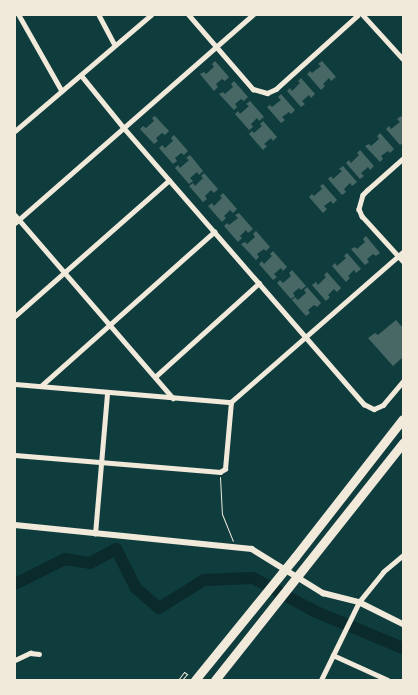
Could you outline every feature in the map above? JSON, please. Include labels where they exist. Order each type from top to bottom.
[{"type":"highway","points":[[195,680],[296,557],[403,419]]},
{"type":"highway","points":[[215,680],[403,443]]},
{"type":"street","points":[[19,15],[62,91]]},
{"type":"street","points":[[99,15],[115,45]]},
{"type":"street","points":[[15,131],[151,15]]},
{"type":"street","points":[[189,15],[215,48],[253,89],[267,92],[276,89],[358,15]]},
{"type":"street","points":[[17,221],[253,15]]},
{"type":"street","points":[[363,15],[403,59]]},
{"type":"street","points":[[81,75],[168,180],[364,404],[374,409],[382,406],[403,380]]},
{"type":"street","points":[[403,159],[368,190],[360,202],[359,209],[362,216],[403,262]]},
{"type":"street","points":[[15,316],[168,180]]},
{"type":"street","points":[[15,215],[17,221],[111,325],[173,398]]},
{"type":"street","points":[[41,386],[214,232]]},
{"type":"street","points":[[15,455],[220,472],[227,464],[231,402],[403,252]]},
{"type":"street","points":[[155,377],[259,283]]},
{"type":"street","points":[[15,384],[231,402]]},
{"type":"street","points":[[95,534],[107,393]]},
{"type":"street","points":[[15,525],[236,546],[264,554],[323,593],[359,602],[403,624]]},
{"type":"street","points":[[321,680],[359,602],[382,572],[403,555]]},
{"type":"street","points":[[15,660],[30,653],[39,654]]},
{"type":"street","points":[[333,654],[388,680]]},
{"type":"path","points":[[220,472],[222,514],[225,526],[236,546]]},
{"type":"path","points":[[178,680],[184,672],[187,674],[182,680]]},
{"type":"building","points":[[215,61],[229,77],[225,81],[222,79],[216,84],[218,87],[214,91],[200,74],[204,72],[206,74],[214,67],[212,64]]},
{"type":"building","points":[[322,61],[336,77],[331,81],[329,78],[323,84],[325,86],[321,90],[307,74],[310,71],[312,73],[321,66],[318,64]]},
{"type":"building","points":[[301,78],[315,94],[311,98],[309,95],[302,101],[305,104],[301,107],[287,91],[290,88],[292,91],[300,83],[298,81]]},
{"type":"building","points":[[234,81],[248,97],[244,101],[241,99],[235,104],[237,107],[234,110],[219,94],[223,92],[225,94],[233,87],[231,84]]},
{"type":"building","points":[[281,94],[295,110],[291,114],[289,112],[282,117],[285,120],[281,123],[267,107],[270,105],[272,107],[281,100],[278,97]]},
{"type":"building","points":[[250,101],[264,117],[259,121],[257,118],[251,124],[253,127],[249,130],[235,114],[238,111],[240,114],[249,106],[246,104]]},
{"type":"building","points":[[155,116],[169,131],[165,135],[162,133],[156,138],[158,141],[154,144],[140,129],[143,126],[146,128],[154,121],[152,118]]},
{"type":"building","points":[[401,116],[403,119],[403,143],[400,145],[386,129],[389,126],[391,129],[400,122],[397,119]]},
{"type":"building","points":[[263,121],[277,137],[273,141],[271,138],[264,144],[267,146],[263,150],[249,134],[252,131],[254,133],[262,126],[260,124]]},
{"type":"building","points":[[380,133],[394,149],[390,153],[388,151],[381,156],[383,159],[380,162],[365,146],[369,144],[371,146],[379,139],[377,136]]},
{"type":"building","points":[[174,135],[188,151],[184,155],[181,153],[175,158],[177,161],[173,164],[159,148],[162,145],[165,148],[173,141],[171,138]]},
{"type":"building","points":[[360,150],[374,166],[370,170],[368,167],[361,173],[364,176],[360,179],[346,163],[349,160],[351,163],[359,155],[357,153]]},
{"type":"building","points":[[190,155],[203,171],[199,175],[197,172],[190,178],[193,181],[189,184],[175,168],[178,165],[180,168],[189,160],[186,158]]},
{"type":"building","points":[[343,166],[357,182],[352,186],[350,183],[344,189],[346,192],[342,195],[328,179],[331,176],[333,179],[342,171],[339,169]]},
{"type":"building","points":[[204,173],[218,189],[214,193],[211,190],[205,196],[207,199],[203,202],[189,186],[193,183],[195,186],[203,178],[201,176]]},
{"type":"building","points":[[323,184],[337,200],[333,204],[331,201],[324,206],[327,209],[323,213],[309,197],[312,194],[314,196],[322,189],[320,186]]},
{"type":"building","points":[[223,193],[237,209],[233,213],[230,210],[224,216],[226,218],[222,222],[208,206],[212,203],[214,206],[222,198],[220,196]]},
{"type":"building","points":[[239,213],[253,229],[248,233],[246,230],[240,236],[242,238],[238,242],[224,226],[227,223],[229,225],[238,218],[235,215]]},
{"type":"building","points":[[256,231],[270,247],[266,251],[264,249],[257,254],[259,257],[256,260],[241,244],[245,242],[247,244],[255,237],[253,234]]},
{"type":"building","points":[[366,236],[380,253],[376,256],[373,254],[367,259],[369,262],[365,265],[351,249],[355,247],[357,249],[365,242],[363,239]]},
{"type":"building","points":[[273,251],[287,267],[283,271],[281,268],[274,274],[277,277],[273,280],[259,264],[262,261],[264,264],[272,256],[270,254]]},
{"type":"building","points":[[347,253],[361,269],[356,273],[354,270],[348,276],[350,278],[346,282],[332,266],[335,263],[337,266],[346,258],[344,256]]},
{"type":"building","points":[[292,270],[306,286],[301,290],[299,288],[293,293],[295,296],[291,299],[277,283],[280,280],[283,283],[291,276],[289,273]]},
{"type":"building","points":[[327,272],[341,288],[337,292],[334,289],[328,295],[330,297],[326,301],[312,285],[316,282],[318,285],[326,277],[324,275]]},
{"type":"building","points":[[307,287],[321,303],[317,307],[314,305],[308,310],[310,313],[306,316],[292,300],[295,297],[298,300],[306,293],[304,290]]},
{"type":"building","points":[[396,320],[403,328],[403,357],[393,366],[368,338],[375,333],[378,335]]},
{"type":"waterway","points":[[15,584],[65,559],[90,563],[116,549],[136,588],[159,608],[204,580],[253,578],[314,611],[403,648]]}]
